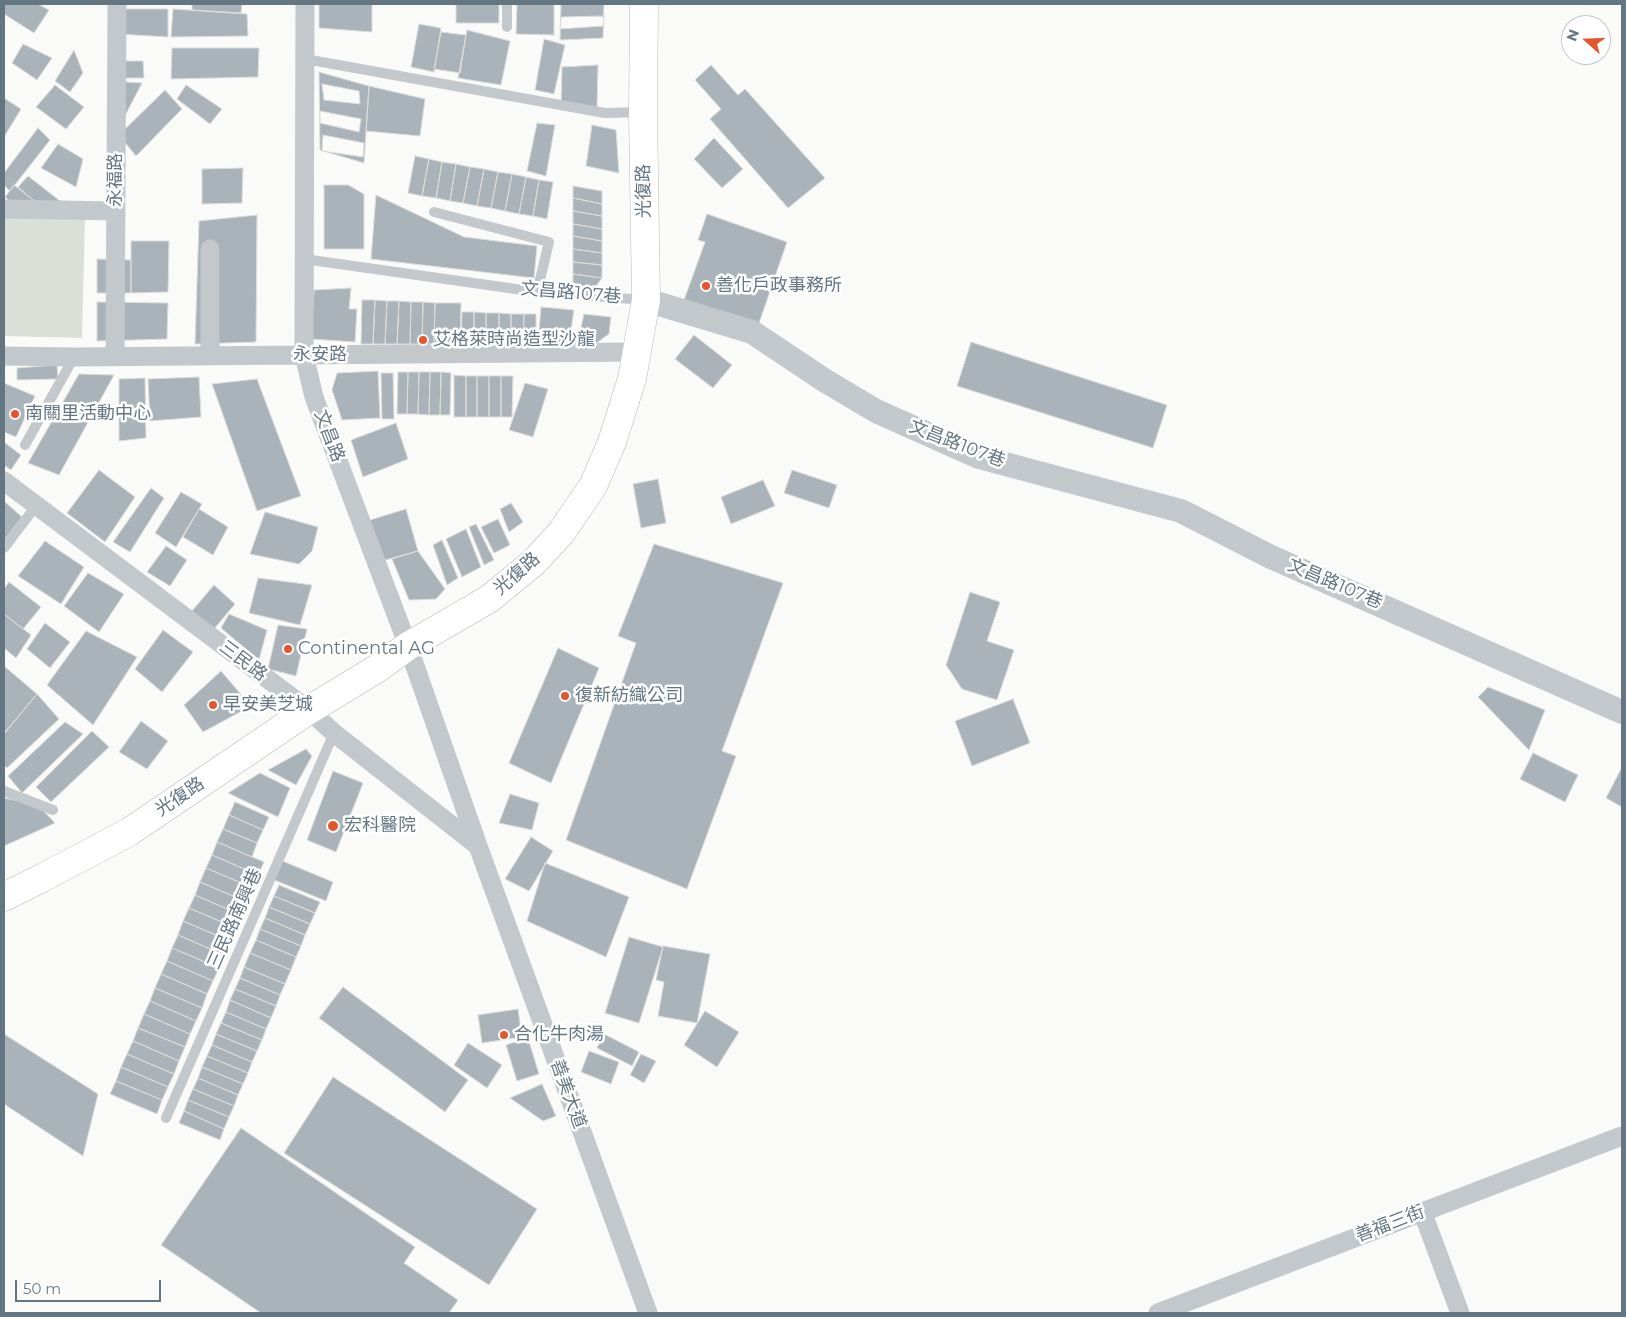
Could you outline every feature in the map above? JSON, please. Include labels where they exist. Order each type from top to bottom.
[{"type":"main road","name":"光復路","points":[[4,897],[128,832],[308,710],[378,668],[408,646],[489,599],[533,562],[561,533],[593,486],[612,442],[632,379],[646,300],[643,112],[644,4]]},
{"type":"street","name":"永福路","points":[[115,357],[117,4]]},
{"type":"street","name":"文昌路","points":[[304,4],[304,355],[314,396],[408,646],[478,846]]},
{"type":"street","points":[[4,209],[116,211]]},
{"type":"street","points":[[210,249],[210,355]]},
{"type":"street","name":"文昌路107巷","points":[[646,300],[752,332],[824,380],[876,411],[979,457],[1181,511],[1270,557],[1622,712]]},
{"type":"street","name":"永安路","points":[[4,356],[74,358],[210,355],[636,352]]},
{"type":"street","name":"三民路","points":[[4,481],[308,710],[334,733],[478,846]]},
{"type":"street","name":"善美大道","points":[[478,846],[648,1313]]},
{"type":"street","name":"善福三街","points":[[1158,1313],[1622,1136]]},
{"type":"street","points":[[1422,1211],[1460,1313]]},
{"type":"lane","points":[[506,27],[507,4]]},
{"type":"lane","points":[[305,59],[605,113],[643,112]]},
{"type":"lane","points":[[434,212],[549,242],[537,292]]},
{"type":"lane","name":"文昌路107巷","points":[[304,259],[537,292],[646,300]]},
{"type":"lane","points":[[25,444],[74,358]]},
{"type":"lane","points":[[4,548],[36,506]]},
{"type":"lane","name":"三民路南興巷","points":[[166,1118],[334,733]]},
{"type":"lane","points":[[4,791],[53,810]]},
{"type":"shaded area","points":[[4,213],[85,214],[82,338],[4,336]]},
{"type":"building","points":[[4,4],[38,4],[49,10],[34,33],[4,14]]},
{"type":"building","points":[[192,4],[242,4],[241,13],[192,10]]},
{"type":"building","points":[[319,4],[372,4],[372,32],[319,28]]},
{"type":"building","points":[[456,4],[499,4],[499,23],[456,23]]},
{"type":"building","points":[[517,4],[554,4],[554,35],[516,34]]},
{"type":"building","points":[[561,4],[604,4],[603,38],[560,40]]},
{"type":"building","points":[[120,9],[168,9],[168,37],[118,34]]},
{"type":"building","points":[[173,9],[247,14],[248,36],[171,37]]},
{"type":"building","points":[[604,16],[603,26],[560,29],[561,17]]},
{"type":"building","points":[[419,24],[441,28],[434,72],[411,67]]},
{"type":"building","points":[[467,30],[510,41],[501,85],[458,78]]},
{"type":"building","points":[[441,32],[466,35],[460,73],[434,69]]},
{"type":"building","points":[[544,39],[565,45],[554,94],[535,90]]},
{"type":"building","points":[[23,44],[52,58],[37,80],[12,63]]},
{"type":"building","points":[[172,48],[259,48],[258,77],[171,79]]},
{"type":"building","points":[[74,50],[83,73],[70,92],[55,81]]},
{"type":"building","points":[[109,61],[143,61],[144,78],[109,78]]},
{"type":"building","points":[[598,65],[597,108],[561,108],[562,67]]},
{"type":"building","points":[[711,65],[738,95],[745,89],[825,178],[788,208],[710,119],[721,109],[695,80]]},
{"type":"building","points":[[319,72],[369,86],[364,163],[320,150]]},
{"type":"building","points":[[110,81],[142,83],[116,133]]},
{"type":"building","points":[[322,84],[359,91],[360,104],[324,100]]},
{"type":"building","points":[[55,85],[84,107],[66,129],[36,107]]},
{"type":"building","points":[[186,85],[222,109],[210,124],[177,99]]},
{"type":"building","points":[[369,86],[425,99],[420,136],[366,131]]},
{"type":"building","points":[[165,90],[182,109],[136,156],[119,135]]},
{"type":"building","points":[[4,98],[21,109],[4,137]]},
{"type":"building","points":[[320,111],[361,119],[359,132],[320,123]]},
{"type":"building","points":[[537,123],[555,125],[546,176],[527,171]]},
{"type":"building","points":[[592,125],[616,130],[619,173],[586,166]]},
{"type":"building","points":[[38,128],[50,140],[10,191],[4,185],[4,173]]},
{"type":"building","points":[[323,135],[364,143],[363,157],[322,151]]},
{"type":"building","points":[[714,138],[743,169],[722,188],[694,159]]},
{"type":"building","points":[[58,144],[83,159],[76,187],[41,168]]},
{"type":"building","points":[[415,156],[429,159],[422,196],[408,193]]},
{"type":"building","points":[[429,159],[442,162],[436,198],[422,196]]},
{"type":"building","points":[[442,162],[456,164],[450,201],[436,198]]},
{"type":"building","points":[[456,164],[470,167],[463,203],[450,201]]},
{"type":"building","points":[[470,167],[484,169],[477,206],[463,203]]},
{"type":"building","points":[[243,168],[242,203],[202,204],[202,169]]},
{"type":"building","points":[[484,169],[498,172],[491,208],[477,206]]},
{"type":"building","points":[[498,172],[512,174],[505,211],[491,208]]},
{"type":"building","points":[[512,174],[526,177],[519,214],[505,211]]},
{"type":"building","points":[[28,176],[69,208],[56,220],[18,187]]},
{"type":"building","points":[[526,177],[539,180],[533,216],[519,214]]},
{"type":"building","points":[[539,180],[553,182],[547,219],[533,216]]},
{"type":"building","points":[[14,185],[37,203],[25,214],[5,197]]},
{"type":"building","points":[[324,185],[348,185],[364,194],[364,249],[324,249]]},
{"type":"building","points":[[573,186],[602,191],[602,204],[573,198]]},
{"type":"building","points":[[376,195],[464,237],[537,246],[534,278],[371,259]]},
{"type":"building","points":[[573,198],[602,204],[602,216],[573,211]]},
{"type":"building","points":[[573,211],[602,216],[602,229],[573,224]]},
{"type":"building","points":[[707,214],[787,242],[758,326],[684,300],[705,242],[698,240]]},
{"type":"building","points":[[257,215],[256,342],[195,344],[199,221]]},
{"type":"building","points":[[573,224],[602,229],[602,241],[573,236]]},
{"type":"building","points":[[573,236],[602,241],[602,253],[573,249]]},
{"type":"building","points":[[131,241],[169,241],[168,292],[131,293]]},
{"type":"building","points":[[573,249],[602,253],[602,265],[573,262]]},
{"type":"building","points":[[97,259],[131,260],[131,293],[97,293]]},
{"type":"building","points":[[573,262],[602,265],[602,278],[573,274]]},
{"type":"building","points":[[573,274],[602,278],[594,289],[573,284]]},
{"type":"building","points":[[351,288],[349,309],[357,309],[355,342],[311,339],[314,290]]},
{"type":"building","points":[[362,300],[375,300],[373,344],[361,344]]},
{"type":"building","points":[[375,300],[387,301],[385,344],[373,344]]},
{"type":"building","points":[[387,301],[399,301],[397,344],[385,344]]},
{"type":"building","points":[[399,301],[411,302],[410,344],[397,344]]},
{"type":"building","points":[[97,302],[168,303],[167,339],[97,341]]},
{"type":"building","points":[[411,302],[423,302],[422,344],[410,344]]},
{"type":"building","points":[[423,302],[435,303],[434,344],[422,344]]},
{"type":"building","points":[[435,303],[461,303],[460,344],[434,344]]},
{"type":"building","points":[[541,307],[574,310],[569,343],[538,343]]},
{"type":"building","points":[[462,312],[474,312],[474,343],[461,343]]},
{"type":"building","points":[[474,312],[486,313],[486,343],[474,343]]},
{"type":"building","points":[[486,313],[499,313],[499,344],[486,343]]},
{"type":"building","points":[[499,313],[511,314],[511,344],[499,344]]},
{"type":"building","points":[[511,314],[524,314],[523,345],[511,344]]},
{"type":"building","points":[[524,314],[536,314],[536,345],[523,345]]},
{"type":"building","points":[[584,314],[611,317],[609,334],[595,344],[577,345]]},
{"type":"building","points":[[694,335],[732,365],[713,388],[675,359]]},
{"type":"building","points":[[971,342],[1167,405],[1153,448],[957,386]]},
{"type":"building","points":[[57,365],[58,379],[17,380],[17,368]]},
{"type":"building","points":[[378,371],[380,418],[342,420],[332,390],[337,373]]},
{"type":"building","points":[[398,372],[408,372],[407,414],[397,414]]},
{"type":"building","points":[[408,372],[419,372],[418,414],[407,414]]},
{"type":"building","points":[[419,372],[430,372],[429,415],[418,414]]},
{"type":"building","points":[[430,372],[441,372],[440,415],[429,415]]},
{"type":"building","points":[[441,372],[451,373],[450,415],[440,415]]},
{"type":"building","points":[[381,373],[393,373],[394,419],[382,419]]},
{"type":"building","points":[[79,374],[114,375],[59,475],[28,463]]},
{"type":"building","points":[[454,375],[466,376],[466,417],[454,417]]},
{"type":"building","points":[[466,376],[477,376],[477,417],[466,417]]},
{"type":"building","points":[[477,376],[489,376],[489,417],[477,417]]},
{"type":"building","points":[[489,376],[501,376],[501,417],[489,417]]},
{"type":"building","points":[[501,376],[513,376],[512,417],[501,417]]},
{"type":"building","points":[[199,377],[201,417],[150,421],[148,379]]},
{"type":"building","points":[[145,378],[146,438],[119,441],[119,379]]},
{"type":"building","points":[[257,379],[301,496],[257,511],[212,384]]},
{"type":"building","name":"南關里活動中心","points":[[4,383],[35,396],[16,437],[4,432]]},
{"type":"building","points":[[525,383],[548,389],[533,437],[509,430]]},
{"type":"building","points":[[396,423],[408,459],[363,477],[351,440]]},
{"type":"building","points":[[4,442],[21,455],[11,470],[4,465]]},
{"type":"building","points":[[99,470],[135,497],[105,542],[67,513]]},
{"type":"building","points":[[792,470],[837,485],[829,508],[784,493]]},
{"type":"building","points":[[658,479],[666,523],[641,528],[633,484]]},
{"type":"building","points":[[763,480],[775,506],[731,524],[721,497]]},
{"type":"building","points":[[151,488],[164,498],[130,552],[113,542]]},
{"type":"building","points":[[181,492],[202,504],[176,547],[155,533]]},
{"type":"building","points":[[4,501],[22,517],[4,540]]},
{"type":"building","points":[[511,503],[523,522],[509,532],[500,509]]},
{"type":"building","points":[[199,509],[228,527],[213,555],[183,537]]},
{"type":"building","points":[[406,509],[418,551],[382,561],[370,520]]},
{"type":"building","points":[[265,512],[318,527],[312,551],[299,564],[250,554]]},
{"type":"building","points":[[498,519],[510,545],[494,553],[481,527]]},
{"type":"building","points":[[476,524],[494,560],[484,565],[469,527]]},
{"type":"building","points":[[466,529],[481,567],[462,577],[446,539]]},
{"type":"building","points":[[442,540],[458,578],[447,585],[433,545]]},
{"type":"building","points":[[45,541],[84,567],[61,604],[18,576]]},
{"type":"building","points":[[654,544],[783,583],[722,751],[736,756],[687,889],[566,840],[636,643],[618,636]]},
{"type":"building","points":[[166,546],[187,560],[170,586],[147,572]]},
{"type":"building","points":[[418,551],[445,589],[436,599],[409,600],[392,559]]},
{"type":"building","points":[[88,573],[124,594],[99,632],[64,606]]},
{"type":"building","points":[[258,578],[312,585],[300,625],[249,613]]},
{"type":"building","points":[[9,582],[41,607],[23,629],[4,614],[4,589]]},
{"type":"building","points":[[214,585],[235,604],[214,629],[192,611]]},
{"type":"building","points":[[970,592],[1000,602],[987,641],[1014,650],[997,700],[962,689],[946,665]]},
{"type":"building","points":[[4,614],[31,635],[16,658],[4,648]]},
{"type":"building","points":[[229,614],[267,630],[259,660],[221,628]]},
{"type":"building","points":[[45,623],[70,642],[50,668],[27,649]]},
{"type":"building","name":"Continental AG","points":[[278,625],[307,629],[296,676],[268,669]]},
{"type":"building","points":[[163,630],[193,652],[162,692],[135,669]]},
{"type":"building","points":[[86,631],[137,657],[93,725],[47,685]]},
{"type":"building","points":[[558,648],[599,668],[551,783],[509,763]]},
{"type":"building","points":[[4,666],[37,694],[6,731],[4,730]]},
{"type":"building","points":[[221,671],[251,706],[203,732],[184,705]]},
{"type":"building","points":[[1488,687],[1545,710],[1529,750],[1478,697]]},
{"type":"building","points":[[37,694],[59,719],[7,768],[4,765],[4,734]]},
{"type":"building","points":[[1013,699],[1030,743],[972,766],[955,721]]},
{"type":"building","points":[[141,721],[168,741],[147,769],[119,752]]},
{"type":"building","points":[[65,722],[83,734],[22,793],[8,776]]},
{"type":"building","points":[[92,731],[109,747],[51,802],[36,787]]},
{"type":"building","points":[[306,749],[312,756],[296,785],[268,770]]},
{"type":"building","points":[[1533,753],[1578,775],[1565,802],[1520,779]]},
{"type":"building","points":[[1622,767],[1622,807],[1606,798]]},
{"type":"building","points":[[333,771],[363,783],[336,852],[307,840]]},
{"type":"building","points":[[260,773],[290,788],[278,817],[228,793]]},
{"type":"building","points":[[510,794],[539,803],[532,830],[499,823]]},
{"type":"building","points":[[4,798],[37,804],[55,823],[4,846]]},
{"type":"building","points":[[235,802],[269,817],[263,830],[229,815]]},
{"type":"building","points":[[229,815],[263,830],[257,843],[223,829]]},
{"type":"building","points":[[223,829],[257,843],[252,857],[217,842]]},
{"type":"building","points":[[531,837],[553,851],[529,891],[505,879]]},
{"type":"building","points":[[217,842],[264,862],[258,875],[212,855]]},
{"type":"building","points":[[212,855],[258,875],[253,888],[206,868]]},
{"type":"building","points":[[280,860],[333,882],[326,901],[272,879]]},
{"type":"building","points":[[545,863],[629,897],[606,957],[527,921]]},
{"type":"building","points":[[206,868],[253,888],[247,902],[200,882]]},
{"type":"building","points":[[200,882],[247,902],[241,915],[195,895]]},
{"type":"building","points":[[279,885],[320,902],[315,913],[274,896]]},
{"type":"building","points":[[195,895],[241,915],[236,928],[189,908]]},
{"type":"building","points":[[274,896],[315,913],[310,924],[269,907]]},
{"type":"building","points":[[269,907],[310,924],[305,935],[265,918]]},
{"type":"building","points":[[189,908],[236,928],[230,941],[183,921]]},
{"type":"building","points":[[265,918],[305,935],[301,946],[260,929]]},
{"type":"building","points":[[183,921],[230,941],[224,955],[178,935]]},
{"type":"building","points":[[260,929],[301,946],[296,957],[256,940]]},
{"type":"building","points":[[178,935],[224,955],[219,968],[172,948]]},
{"type":"building","points":[[629,937],[663,947],[639,1023],[605,1013]]},
{"type":"building","points":[[256,940],[296,957],[291,970],[250,953]]},
{"type":"building","points":[[663,946],[710,954],[697,1023],[658,1016],[664,982],[656,980]]},
{"type":"building","points":[[172,948],[219,968],[213,981],[167,961]]},
{"type":"building","points":[[250,953],[291,970],[285,984],[244,967]]},
{"type":"building","points":[[167,961],[213,981],[207,994],[161,974]]},
{"type":"building","points":[[244,967],[285,984],[280,995],[240,978]]},
{"type":"building","points":[[161,974],[207,994],[202,1008],[155,988]]},
{"type":"building","points":[[240,978],[280,995],[276,1006],[235,989]]},
{"type":"building","points":[[343,987],[468,1080],[445,1112],[319,1018]]},
{"type":"building","points":[[155,988],[202,1008],[196,1021],[150,1001]]},
{"type":"building","points":[[235,989],[276,1006],[271,1018],[230,1000]]},
{"type":"building","points":[[230,1000],[271,1018],[266,1029],[226,1012]]},
{"type":"building","points":[[150,1001],[196,1021],[190,1034],[144,1014]]},
{"type":"building","points":[[518,1009],[522,1037],[482,1043],[478,1015]]},
{"type":"building","points":[[705,1011],[739,1032],[717,1067],[684,1045]]},
{"type":"building","points":[[226,1012],[266,1029],[262,1040],[221,1023]]},
{"type":"building","points":[[144,1014],[190,1034],[185,1047],[138,1028]]},
{"type":"building","points":[[221,1023],[262,1040],[257,1051],[216,1034]]},
{"type":"building","points":[[138,1028],[185,1047],[179,1061],[133,1041]]},
{"type":"building","points":[[4,1034],[98,1094],[83,1156],[4,1104]]},
{"type":"building","points":[[216,1034],[257,1051],[252,1062],[212,1045]]},
{"type":"building","points":[[604,1034],[639,1052],[632,1066],[597,1048]]},
{"type":"building","points":[[528,1038],[539,1074],[517,1081],[506,1045]]},
{"type":"building","points":[[133,1041],[179,1061],[174,1074],[127,1054]]},
{"type":"building","points":[[468,1043],[502,1065],[487,1088],[454,1065]]},
{"type":"building","points":[[212,1045],[252,1062],[248,1073],[207,1056]]},
{"type":"building","points":[[589,1051],[619,1062],[611,1084],[581,1072]]},
{"type":"building","points":[[127,1054],[174,1074],[168,1087],[121,1067]]},
{"type":"building","points":[[641,1054],[656,1061],[644,1083],[630,1075]]},
{"type":"building","points":[[207,1056],[248,1073],[243,1084],[202,1067]]},
{"type":"building","points":[[121,1067],[168,1087],[162,1100],[116,1081]]},
{"type":"building","points":[[202,1067],[243,1084],[238,1095],[198,1078]]},
{"type":"building","points":[[333,1077],[537,1209],[489,1285],[284,1153]]},
{"type":"building","points":[[198,1078],[238,1095],[234,1106],[193,1089]]},
{"type":"building","points":[[116,1081],[162,1100],[157,1114],[110,1094]]},
{"type":"building","points":[[542,1084],[556,1116],[543,1121],[510,1098]]},
{"type":"building","points":[[193,1089],[234,1106],[229,1117],[188,1100]]},
{"type":"building","points":[[188,1100],[229,1117],[224,1129],[184,1111]]},
{"type":"building","points":[[184,1111],[224,1129],[220,1140],[179,1123]]},
{"type":"building","points":[[241,1128],[415,1247],[404,1263],[458,1300],[449,1313],[261,1313],[161,1245]]},
{"type":"place","name":"善化戶政事務所","points":[[706,286]]},
{"type":"place","name":"艾格萊時尚造型沙龍","points":[[423,340]]},
{"type":"place","name":"南關里活動中心","points":[[15,414]]},
{"type":"place","name":"Continental AG","points":[[288,649]]},
{"type":"place","name":"復新紡織公司","points":[[565,696]]},
{"type":"place","name":"早安美芝城","points":[[213,705]]},
{"type":"place","name":"宏科醫院","points":[[333,826]]},
{"type":"place","name":"合化牛肉湯","points":[[504,1035]]}]
